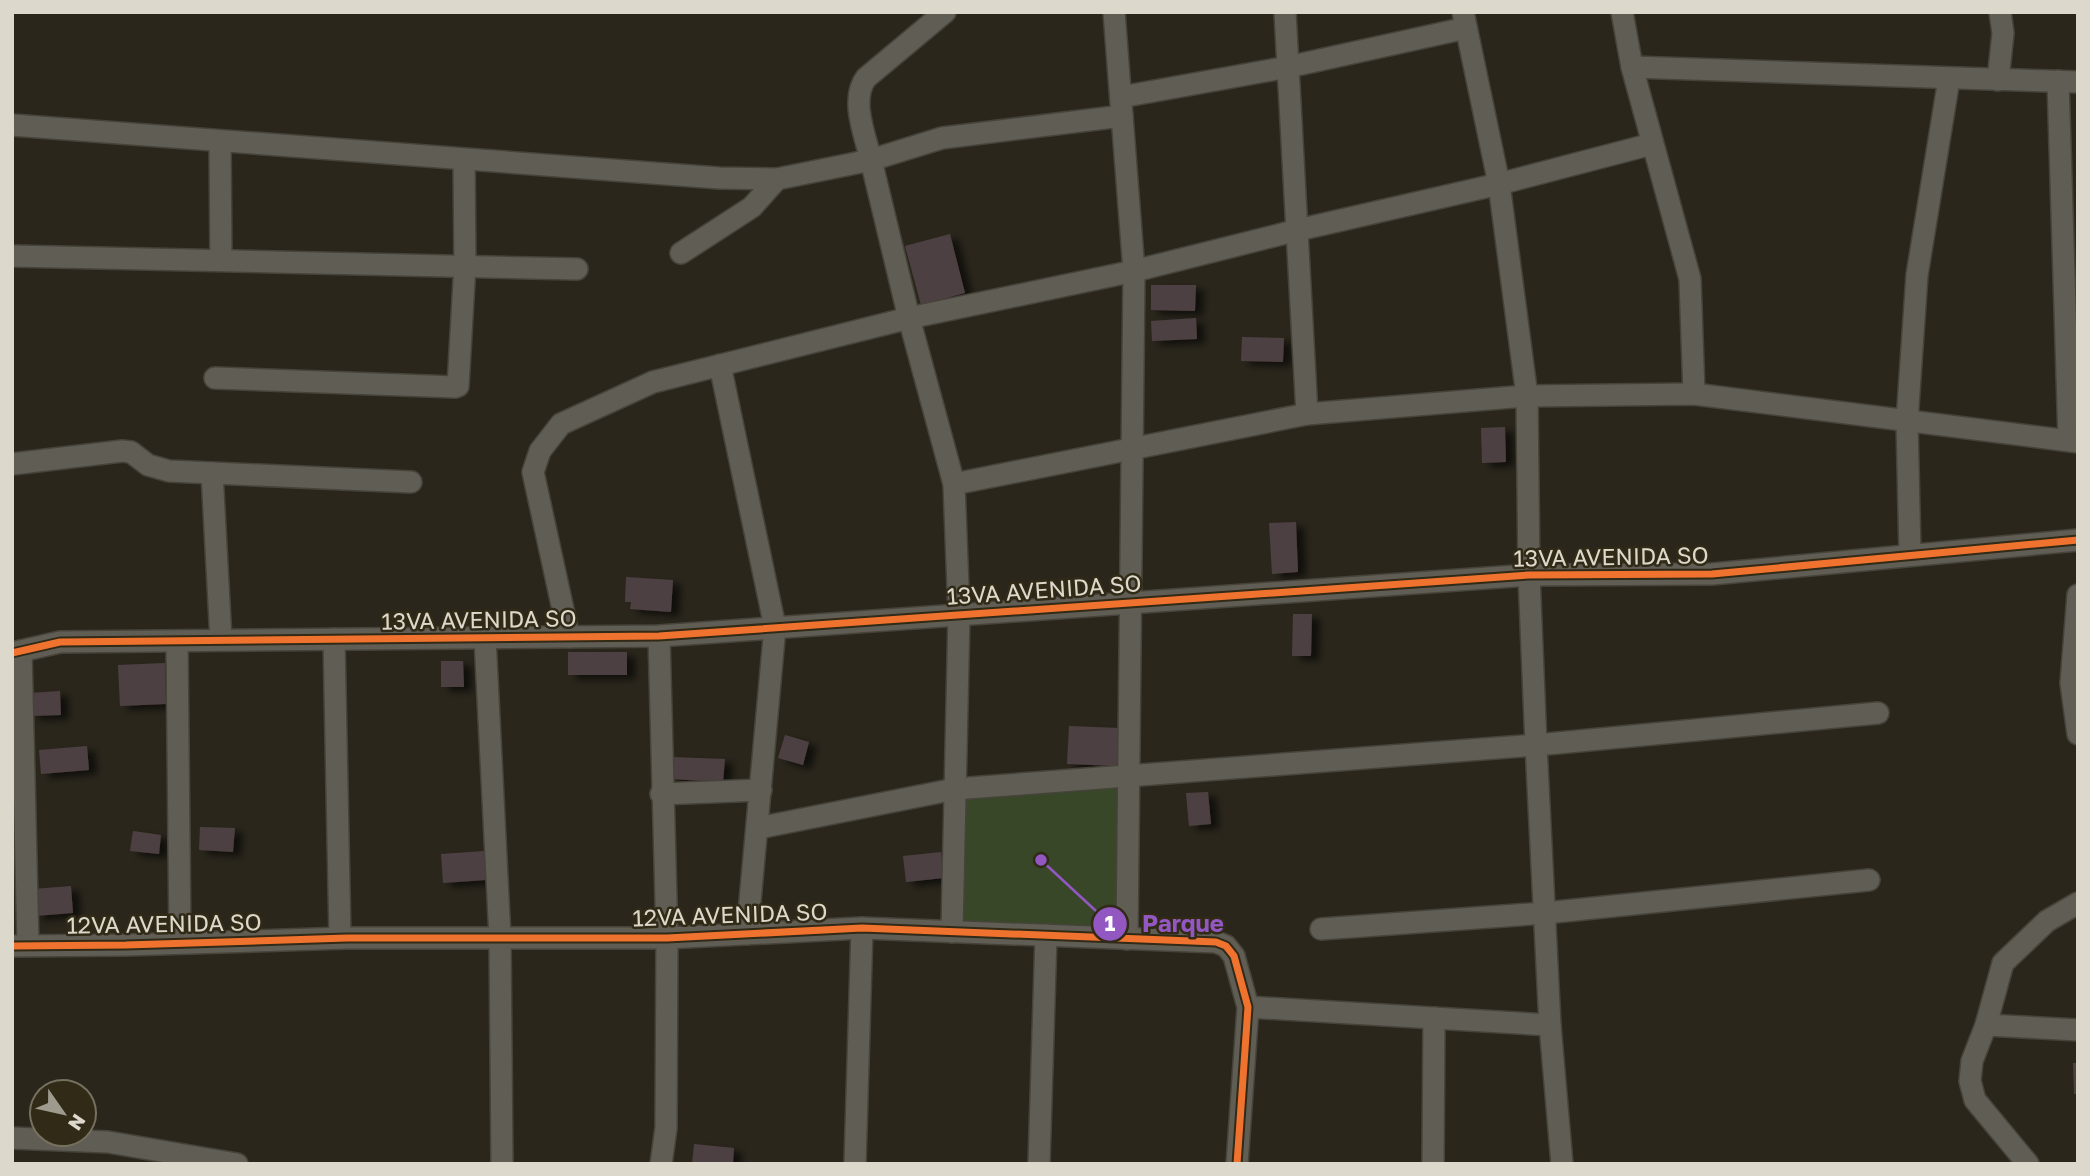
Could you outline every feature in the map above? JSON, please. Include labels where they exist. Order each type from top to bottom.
[{"type":"street","points":[[944,12],[866,78],[857,97],[909,318],[954,484],[959,614],[952,932]]},
{"type":"street","points":[[1114,12],[1134,271],[1127,939]]},
{"type":"street","points":[[1285,12],[1307,414]]},
{"type":"street","points":[[1622,12],[1632,67],[1690,279],[1694,394]]},
{"type":"street","points":[[1998,80],[2003,33],[2000,12]]},
{"type":"street","points":[[12,125],[464,160],[719,178],[777,179],[871,160],[942,138],[1121,106],[1288,67],[1465,20],[1499,184],[1527,396],[1529,575],[1536,744],[1550,1025],[1562,1164]]},
{"type":"street","points":[[954,484],[1307,414],[1527,396],[1694,394],[2073,441],[2068,81],[1632,67]]},
{"type":"street","points":[[1910,555],[1908,421],[1917,275],[1949,79]]},
{"type":"street","points":[[220,142],[221,260]]},
{"type":"street","points":[[569,637],[533,472],[540,451],[561,424],[653,382],[909,318],[1134,271],[1499,184],[1652,144]]},
{"type":"street","points":[[215,378],[455,387],[459,381],[465,264],[464,160]]},
{"type":"street","points":[[681,253],[752,207],[777,179]]},
{"type":"street","points":[[12,256],[465,264],[576,269]]},
{"type":"street","points":[[720,365],[775,628],[747,934]]},
{"type":"street","points":[[12,464],[122,451],[131,452],[148,465],[169,471],[411,482]]},
{"type":"street","points":[[212,472],[220,640]]},
{"type":"street","name":"13VA AVENIDA SO","points":[[16,652],[60,642],[659,636],[1529,575],[1712,574],[2078,540]]},
{"type":"street","points":[[2078,595],[2071,683],[2078,734]]},
{"type":"street","points":[[659,636],[667,938],[666,1128],[661,1164]]},
{"type":"street","points":[[485,638],[500,938],[502,1164]]},
{"type":"street","points":[[334,639],[340,938]]},
{"type":"street","points":[[177,642],[180,943]]},
{"type":"street","points":[[16,652],[20,945]]},
{"type":"street","points":[[758,828],[955,789],[1536,744],[1878,713]]},
{"type":"street","points":[[662,794],[761,790]]},
{"type":"street","points":[[1321,929],[1545,913],[1869,880]]},
{"type":"street","points":[[2028,1164],[1975,1100],[1970,1081],[1972,1061],[1986,1025],[2003,963],[2047,921],[2078,903]]},
{"type":"street","points":[[855,1164],[862,928]]},
{"type":"street","name":"12VA AVENIDA SO","points":[[20,945],[340,938],[667,938],[862,928],[1216,942],[1226,946],[1237,964],[1248,1007],[1237,1164]]},
{"type":"street","points":[[1039,1164],[1046,935]]},
{"type":"street","points":[[1248,1007],[1550,1025]]},
{"type":"street","points":[[1433,1164],[1434,1018]]},
{"type":"street","points":[[1986,1025],[2078,1030]]},
{"type":"street","points":[[12,1138],[108,1142],[237,1164]]},
{"type":"green space","points":[[1129,777],[1127,939],[952,932],[955,789]]},
{"type":"building","points":[[950,234],[965,293],[921,305],[905,246]]},
{"type":"building","points":[[1151,285],[1196,285],[1195,311],[1151,310]]},
{"type":"building","points":[[1196,318],[1197,339],[1152,341],[1151,321]]},
{"type":"building","points":[[1242,337],[1284,338],[1283,362],[1241,361]]},
{"type":"building","points":[[1505,427],[1506,462],[1482,463],[1481,428]]},
{"type":"building","points":[[1296,522],[1298,572],[1272,574],[1269,523]]},
{"type":"building","points":[[626,577],[673,580],[671,612],[630,609],[631,602],[625,602]]},
{"type":"building","points":[[1293,614],[1312,614],[1311,656],[1292,656]]},
{"type":"building","points":[[568,652],[627,652],[627,675],[568,675]]},
{"type":"building","points":[[441,661],[463,661],[464,687],[441,687]]},
{"type":"building","points":[[165,663],[166,704],[120,706],[118,665]]},
{"type":"building","points":[[60,691],[61,715],[31,716],[30,693]]},
{"type":"building","points":[[1069,726],[1119,728],[1117,766],[1067,764]]},
{"type":"building","points":[[785,735],[809,742],[803,765],[778,758]]},
{"type":"building","points":[[87,746],[89,770],[41,774],[39,750]]},
{"type":"building","points":[[671,757],[725,759],[723,782],[670,779]]},
{"type":"building","points":[[1208,792],[1211,824],[1189,826],[1186,793]]},
{"type":"building","points":[[200,827],[235,828],[233,852],[199,850]]},
{"type":"building","points":[[133,831],[161,835],[159,854],[130,851]]},
{"type":"building","points":[[484,851],[486,880],[443,883],[441,854]]},
{"type":"building","points":[[941,852],[944,878],[906,882],[903,856]]},
{"type":"building","points":[[71,886],[73,913],[35,916],[33,889]]},
{"type":"building","points":[[2073,1063],[2078,1063],[2078,1094],[2074,1094]]},
{"type":"building","points":[[694,1144],[734,1148],[733,1164],[692,1164]]},
{"type":"cycle path","points":[[12,653],[60,642],[659,636],[1529,575],[1712,574],[2078,540]]},
{"type":"cycle path","points":[[12,946],[347,938],[667,938],[862,928],[1216,942],[1226,946],[1234,956],[1248,1007],[1237,1164]]},
{"type":"place","name":"Parque","points":[[1041,860]]}]
